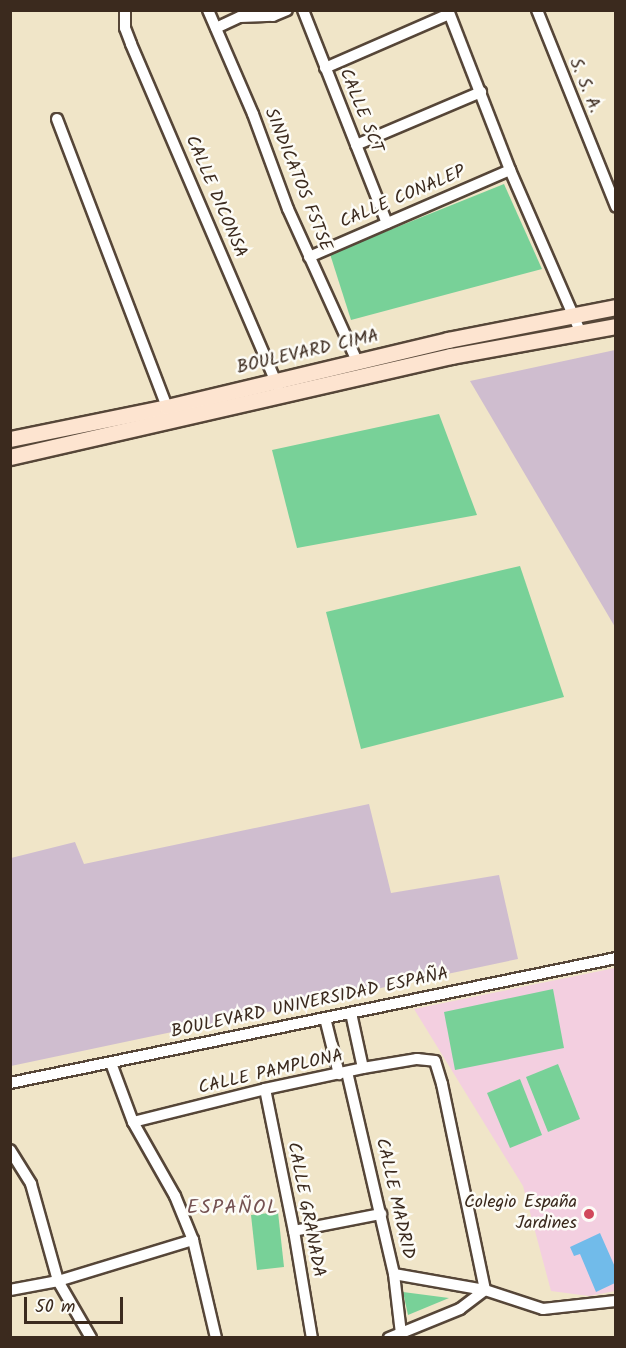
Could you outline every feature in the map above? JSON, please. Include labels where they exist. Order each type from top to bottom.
[{"type":"main road","name":"BOULEVARD CIMA","points":[[10,457],[62,446],[275,381],[357,361],[615,307]]},
{"type":"main road","name":"BOULEVARD CIMA","points":[[10,439],[59,429],[170,414],[281,395],[450,356],[615,326]]},
{"type":"main road","points":[[59,429],[62,446]]},
{"type":"street","name":"CALLE DICONSA","points":[[125,10],[125,28],[131,44],[281,395]]},
{"type":"street","name":"SINDICATOS FSTSE","points":[[208,10],[309,257],[357,361]]},
{"type":"street","points":[[216,28],[240,17],[273,16],[287,10]]},
{"type":"street","name":"CALLE SCT","points":[[303,10],[387,223]]},
{"type":"street","name":"S. S. A.","points":[[537,10],[615,207]]},
{"type":"street","points":[[325,68],[448,12],[510,170],[582,333]]},
{"type":"street","points":[[356,145],[481,92]]},
{"type":"street","points":[[57,119],[170,414]]},
{"type":"street","name":"CALLE CONALEP","points":[[309,257],[510,170]]},
{"type":"street","name":"BOULEVARD UNIVERSIDAD ESPAÑA","points":[[10,1083],[615,958]]},
{"type":"street","points":[[351,1013],[363,1068]]},
{"type":"street","name":"CALLE MADRID","points":[[325,1018],[343,1073],[381,1214],[394,1274],[401,1334]]},
{"type":"street","name":"CALLE PAMPLONA","points":[[133,1122],[265,1089],[363,1068],[417,1059],[435,1061],[442,1084],[485,1290]]},
{"type":"street","points":[[111,1063],[133,1122],[175,1196],[193,1240],[216,1338]]},
{"type":"street","name":"CALLE GRANADA","points":[[265,1089],[294,1231],[312,1338]]},
{"type":"street","points":[[10,1150],[31,1184],[58,1281],[91,1338]]},
{"type":"street","points":[[294,1231],[381,1214]]},
{"type":"street","points":[[10,1290],[58,1281],[193,1240]]},
{"type":"street","points":[[394,1274],[485,1290],[536,1308],[558,1309],[615,1301]]},
{"type":"street","points":[[389,1338],[460,1309],[485,1290]]},
{"type":"shaded area","points":[[616,350],[615,627],[470,381]]},
{"type":"shaded area","points":[[369,804],[391,893],[499,875],[518,959],[11,1066],[11,858],[75,842],[84,864]]},
{"type":"shaded area","points":[[615,968],[615,1291],[589,1296],[551,1291],[523,1186],[414,1009]]},
{"type":"green space","points":[[504,184],[542,269],[351,320],[330,254]]},
{"type":"green space","points":[[439,414],[477,515],[297,548],[272,450]]},
{"type":"green space","points":[[520,566],[564,697],[361,749],[326,612]]},
{"type":"green space","points":[[553,989],[564,1048],[455,1070],[444,1012]]},
{"type":"green space","points":[[558,1064],[580,1119],[548,1132],[526,1077]]},
{"type":"green space","points":[[520,1079],[542,1135],[510,1148],[487,1093]]},
{"type":"green space","points":[[278,1212],[284,1267],[257,1270],[251,1215]]},
{"type":"green space","points":[[403,1292],[449,1298],[408,1315]]},
{"type":"water","points":[[600,1233],[615,1267],[615,1283],[596,1292],[580,1254],[574,1256],[570,1247]]},
{"type":"place","name":"Colegio España Jardines","points":[[589,1214]]},
{"type":"district","name":"ESPAÑOL","points":[[233,1208]]}]
